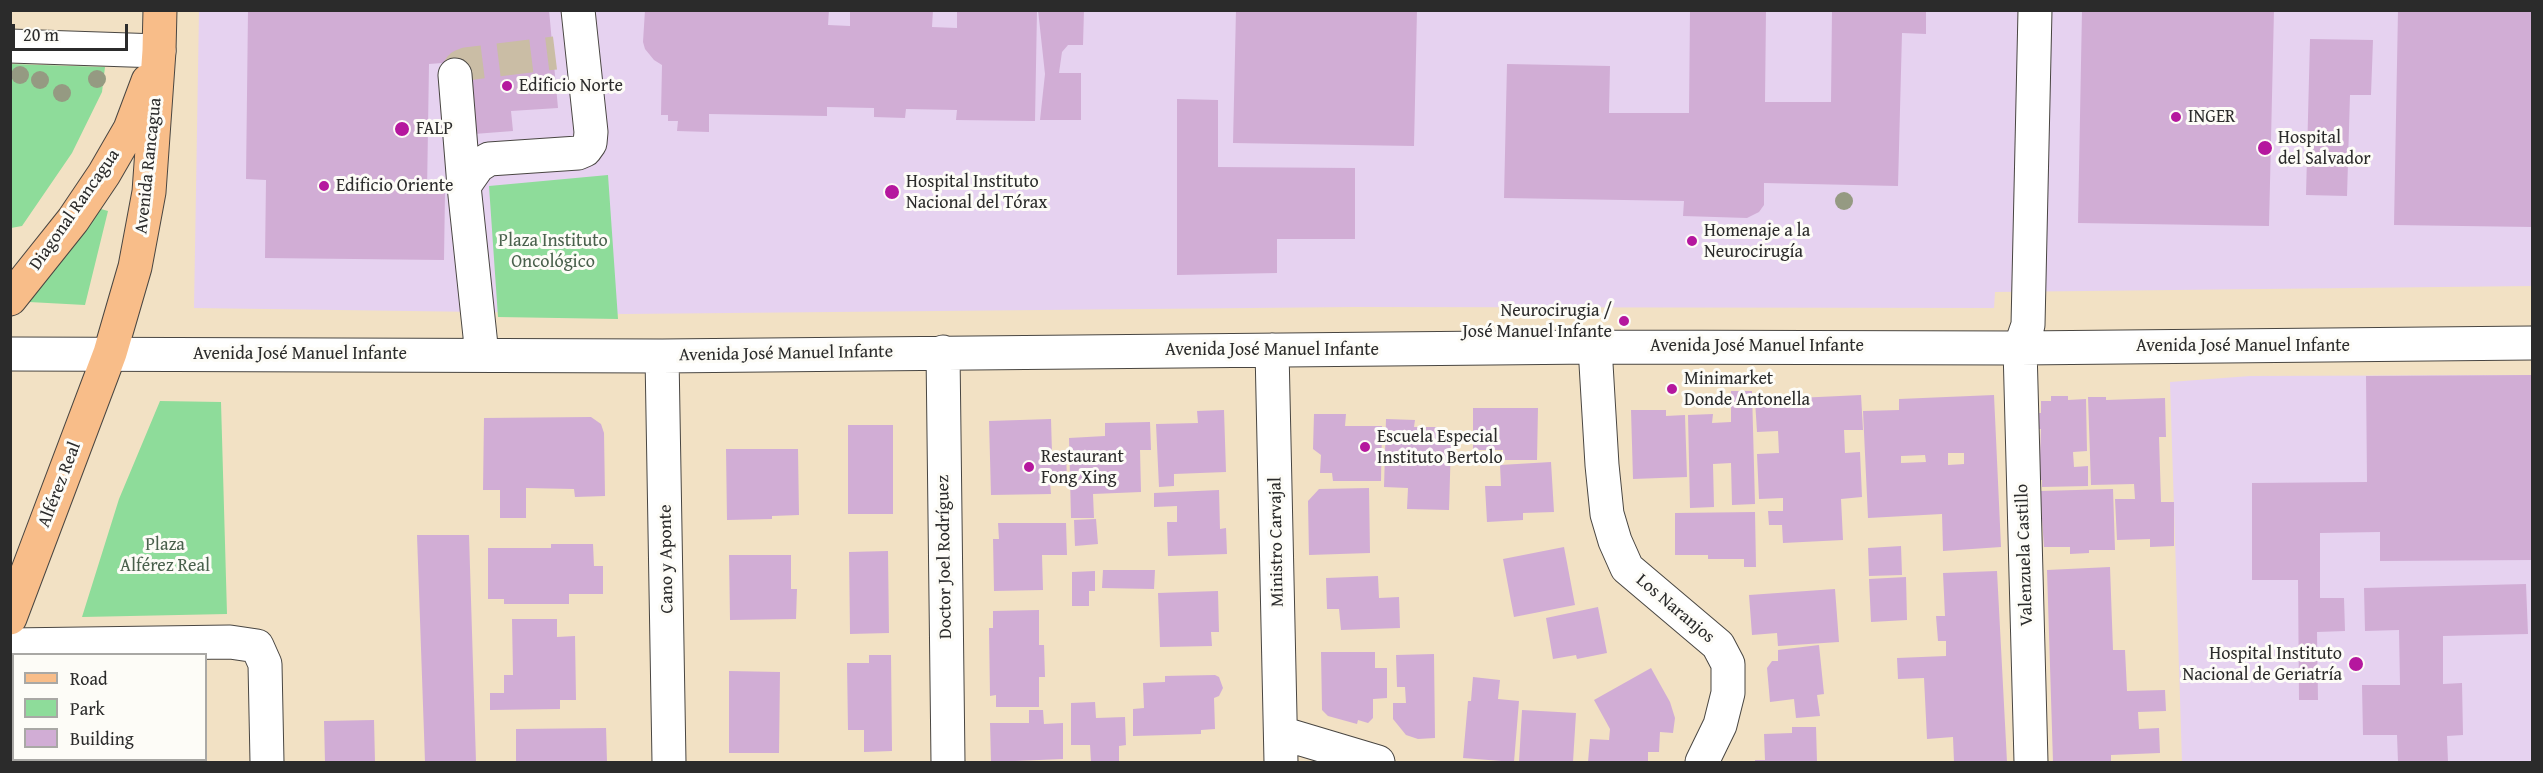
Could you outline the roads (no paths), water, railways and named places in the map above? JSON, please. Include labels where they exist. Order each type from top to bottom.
[{"type":"main road","name":"Avenida Rancagua","points":[[110,353],[143,231],[154,146],[159,10]]},
{"type":"main road","name":"Diagonal Rancagua","points":[[10,299],[73,220],[104,174],[130,129],[159,51]]},
{"type":"main road","name":"Alférez Real","points":[[10,618],[110,353]]},
{"type":"street","points":[[464,186],[478,166],[489,159],[578,153],[585,150],[590,142],[591,132],[569,59],[578,10]]},
{"type":"street","name":"Valenzuela Castillo","points":[[2031,762],[2020,348],[2028,325],[2035,10]]},
{"type":"street","points":[[10,46],[159,51]]},
{"type":"street","points":[[455,75],[482,355]]},
{"type":"street","name":"Avenida José Manuel Infante","points":[[10,354],[662,356],[1595,346],[2020,348],[2532,343]]},
{"type":"street","name":"Los Naranjos","points":[[1595,346],[1604,485],[1615,541],[1627,568],[1718,645],[1728,664],[1728,693],[1720,725],[1702,762]]},
{"type":"street","name":"Ministro Carvajal","points":[[1272,350],[1281,748],[1378,762]]},
{"type":"street","name":"Doctor Joel Rodríguez","points":[[943,352],[948,762]]},
{"type":"street","name":"Cano y Aponte","points":[[662,356],[669,762]]},
{"type":"street","points":[[10,645],[230,642],[257,646],[265,664],[267,762]]},
{"type":"tunnel","points":[[455,75],[461,66],[466,64],[555,53]]},
{"type":"place","name":"Edificio Norte","points":[[507,86]]},
{"type":"place","name":"INGER","points":[[2176,117]]},
{"type":"place","name":"FALP","points":[[402,129]]},
{"type":"place","name":"Hospital del Salvador","points":[[2265,148]]},
{"type":"place","name":"Edificio Oriente","points":[[324,186]]},
{"type":"place","name":"Hospital Instituto Nacional del Tórax","points":[[892,192]]},
{"type":"place","name":"Homenaje a la Neurocirugía","points":[[1692,241]]},
{"type":"place","name":"Neurocirugia / José Manuel Infante","points":[[1624,321]]},
{"type":"place","name":"Minimarket Donde Antonella","points":[[1672,389]]},
{"type":"place","name":"Escuela Especial Instituto Bertolo","points":[[1365,447]]},
{"type":"place","name":"Restaurant Fong Xing","points":[[1029,467]]},
{"type":"place","name":"Hospital Instituto Nacional de Geriatría","points":[[2356,664]]},
{"type":"park label","name":"Plaza Instituto Oncológico","points":[[553,251]]},
{"type":"park label","name":"Plaza Alférez Real","points":[[165,555]]}]
